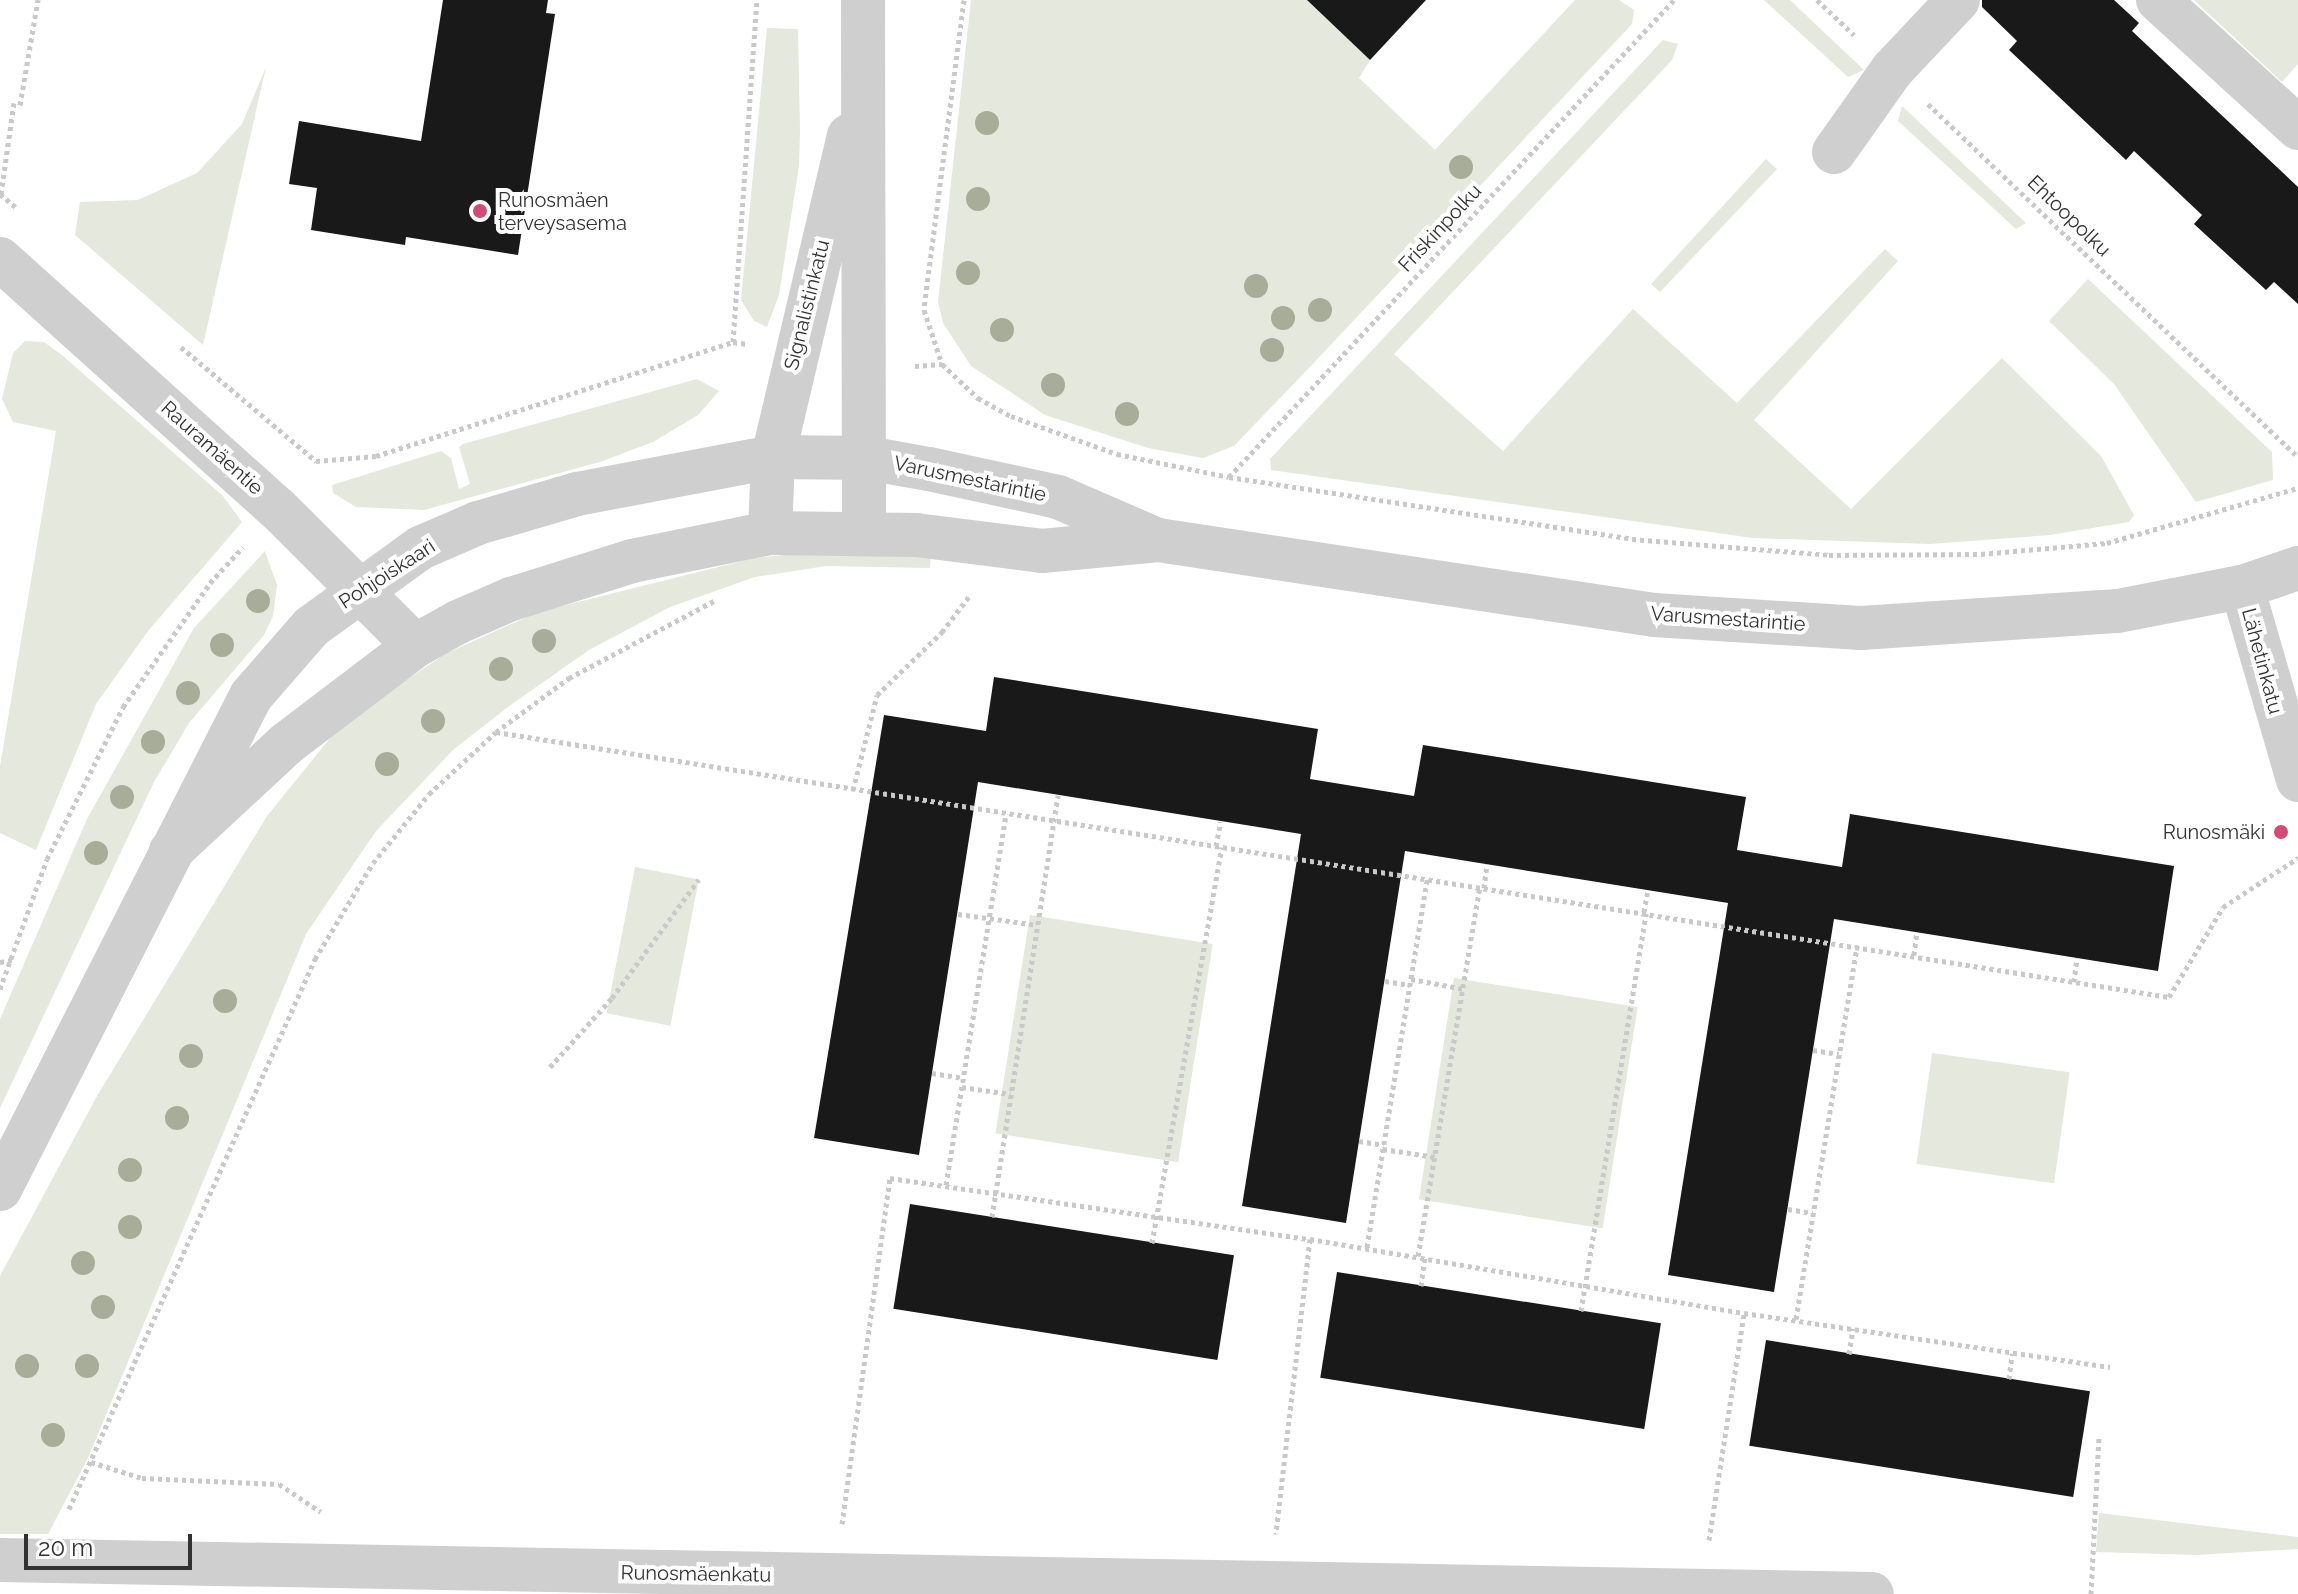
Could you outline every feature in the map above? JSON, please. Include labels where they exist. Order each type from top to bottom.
[{"type":"street","name":"Signalistinkatu","points":[[863,0],[867,458],[864,532]]},
{"type":"street","points":[[1834,152],[1892,70],[1958,0]]},
{"type":"street","points":[[2158,0],[2298,128]]},
{"type":"street","name":"Signalistinkatu","points":[[770,533],[773,457],[863,80]]},
{"type":"street","name":"Rauramäentie","points":[[0,259],[277,508],[415,646]]},
{"type":"street","name":"Varusmestarintie","points":[[773,457],[867,458],[1058,497],[1158,540]]},
{"type":"street","name":"Pohjoiskaari","points":[[0,1189],[251,696],[311,627],[358,588],[420,548],[478,523],[641,478],[773,457]]},
{"type":"street","name":"Varusmestarintie","points":[[770,533],[864,532],[1042,551],[1158,540],[1654,615],[1861,628],[2118,611],[2242,587],[2298,568]]},
{"type":"street","name":"Pohjoiskaari","points":[[171,851],[286,744],[415,646],[511,599],[632,561],[770,533]]},
{"type":"street","name":"Lähetinkatu","points":[[2242,587],[2298,780]]},
{"type":"street","name":"Runosmäenkatu","points":[[0,1560],[1872,1594]]},
{"type":"path","points":[[1,194],[38,0]]},
{"type":"path","points":[[316,461],[376,456],[733,342],[757,0]]},
{"type":"path","points":[[964,0],[924,310],[942,364],[978,398],[1011,416],[1117,454],[1229,477],[1632,539],[1829,555],[1981,554],[2107,543],[2298,488]]},
{"type":"path","name":"Friskinpolku","points":[[1229,477],[1674,0]]},
{"type":"path","name":"Ehtoopolku","points":[[1817,0],[2298,457]]},
{"type":"path","points":[[0,989],[47,859],[123,707],[210,583],[251,538]]},
{"type":"path","points":[[853,790],[877,695],[942,632],[973,591]]},
{"type":"path","points":[[64,1518],[315,959],[373,863],[429,794],[496,732],[606,656],[724,598]]},
{"type":"path","points":[[496,732],[1857,945],[2169,997],[2223,907],[2298,858]]},
{"type":"path","points":[[992,1217],[1058,795]]},
{"type":"path","points":[[946,1185],[1006,814]]},
{"type":"path","points":[[1152,1243],[1221,821]]},
{"type":"path","points":[[1418,1256],[1487,864]]},
{"type":"path","points":[[550,1067],[612,998],[699,879]]},
{"type":"path","points":[[1367,1247],[1427,879]]},
{"type":"path","points":[[1581,1311],[1648,890]]},
{"type":"path","points":[[958,914],[1037,925]]},
{"type":"path","points":[[1914,955],[1917,932]]},
{"type":"path","points":[[1796,1319],[1857,945]]},
{"type":"path","points":[[2074,982],[2077,958]]},
{"type":"path","points":[[0,962],[12,960]]},
{"type":"path","points":[[1385,981],[1464,989]]},
{"type":"path","points":[[1813,1050],[1839,1054]]},
{"type":"path","points":[[932,1073],[964,1078]]},
{"type":"path","points":[[962,1087],[1010,1094]]},
{"type":"path","points":[[1359,1141],[1435,1157]]},
{"type":"path","points":[[840,1536],[890,1178],[1367,1247],[1744,1313],[2110,1367]]},
{"type":"path","points":[[1788,1209],[1813,1213]]},
{"type":"path","points":[[1274,1547],[1310,1239]]},
{"type":"path","points":[[1421,1286],[1425,1257]]},
{"type":"path","points":[[1708,1551],[1744,1313]]},
{"type":"path","points":[[1849,1354],[1853,1328]]},
{"type":"path","points":[[2009,1379],[2012,1352]]},
{"type":"path","points":[[2091,1594],[2099,1438]]},
{"type":"shaded area","points":[[971,0],[1307,0],[1370,60],[1359,78],[1435,150],[1575,0],[1619,0],[1634,10],[1632,24],[1234,446],[1203,458],[1148,448],[1045,415],[971,366],[943,323],[938,302]]},
{"type":"shaded area","points":[[1764,0],[1790,0],[1864,70],[1848,77]]},
{"type":"shaded area","points":[[2194,0],[2298,0],[2298,64],[2282,82]]},
{"type":"shaded area","points":[[767,28],[798,29],[800,130],[799,166],[779,295],[767,327],[754,321],[741,300]]},
{"type":"shaded area","points":[[1663,40],[1678,44],[1672,60],[1394,354],[1503,451],[1633,309],[1737,403],[1885,249],[1898,261],[1754,420],[1851,509],[2002,358],[2101,456],[2134,515],[2129,522],[2050,535],[1930,544],[1753,538],[1271,470],[1270,459]]},
{"type":"shaded area","points":[[266,67],[203,345],[75,235],[80,202],[138,200],[197,173],[242,124]]},
{"type":"shaded area","points":[[1902,106],[2026,223],[2016,229],[1898,121]]},
{"type":"shaded area","points":[[1766,159],[1777,169],[1660,292],[1651,284]]},
{"type":"shaded area","points":[[2088,279],[2272,452],[2273,480],[2196,502],[2114,384],[2049,321]]},
{"type":"shaded area","points":[[25,341],[44,342],[63,356],[223,496],[242,522],[148,631],[96,704],[36,850],[0,833],[0,766],[56,431],[13,422],[2,399],[13,353]]},
{"type":"shaded area","points":[[697,379],[719,391],[698,415],[653,442],[600,462],[424,510],[356,507],[333,493],[332,485],[441,451],[451,458],[459,489],[470,484],[459,447],[463,444]]},
{"type":"shaded area","points":[[265,551],[277,585],[273,616],[264,635],[189,723],[154,782],[0,1108],[0,1019],[87,819],[194,628]]},
{"type":"shaded area","points":[[824,551],[931,554],[930,568],[826,566],[755,577],[670,607],[589,650],[512,704],[454,749],[376,831],[306,934],[88,1458],[48,1534],[0,1534],[0,1276],[97,1096],[267,816],[344,721],[447,653],[538,612],[754,558]]},
{"type":"shaded area","points":[[635,867],[699,879],[670,1026],[607,1013]]},
{"type":"shaded area","points":[[1030,915],[1213,944],[1178,1162],[995,1133]]},
{"type":"shaded area","points":[[1454,978],[1638,1007],[1603,1228],[1419,1199]]},
{"type":"shaded area","points":[[1932,1053],[2070,1072],[2054,1183],[1916,1164]]},
{"type":"shaded area","points":[[2099,1513],[2298,1537],[2298,1549],[2196,1555],[2096,1552]]},
{"type":"building","points":[[443,0],[548,0],[546,13],[555,14],[518,255],[406,237],[405,245],[311,230],[317,188],[289,184],[299,121],[421,141]]},
{"type":"building","points":[[1307,0],[1426,0],[1370,60]]},
{"type":"building","points":[[1982,0],[2114,0],[2139,23],[2132,31],[2298,187],[2298,304],[2274,282],[2266,290],[2194,224],[2202,215],[2134,151],[2126,160],[2009,50],[2017,41],[1982,7]]},
{"type":"building","points":[[994,677],[1318,729],[1310,779],[1414,796],[1423,745],[1746,797],[1737,850],[1842,867],[1850,814],[2174,866],[2158,971],[1834,919],[1774,1292],[1668,1275],[1728,903],[1405,851],[1346,1223],[1242,1206],[1301,834],[978,782],[919,1155],[814,1138],[884,715],[986,731]]},
{"type":"building","points":[[910,1204],[1234,1255],[1217,1360],[893,1309]]},
{"type":"building","points":[[1337,1272],[1661,1323],[1644,1429],[1320,1378]]},
{"type":"building","points":[[1766,1340],[2090,1391],[2073,1497],[1749,1446]]},
{"type":"place","name":"Runosmäen terveysasema","points":[[480,211]]},
{"type":"place","name":"Runosmäki","points":[[2281,832]]}]
